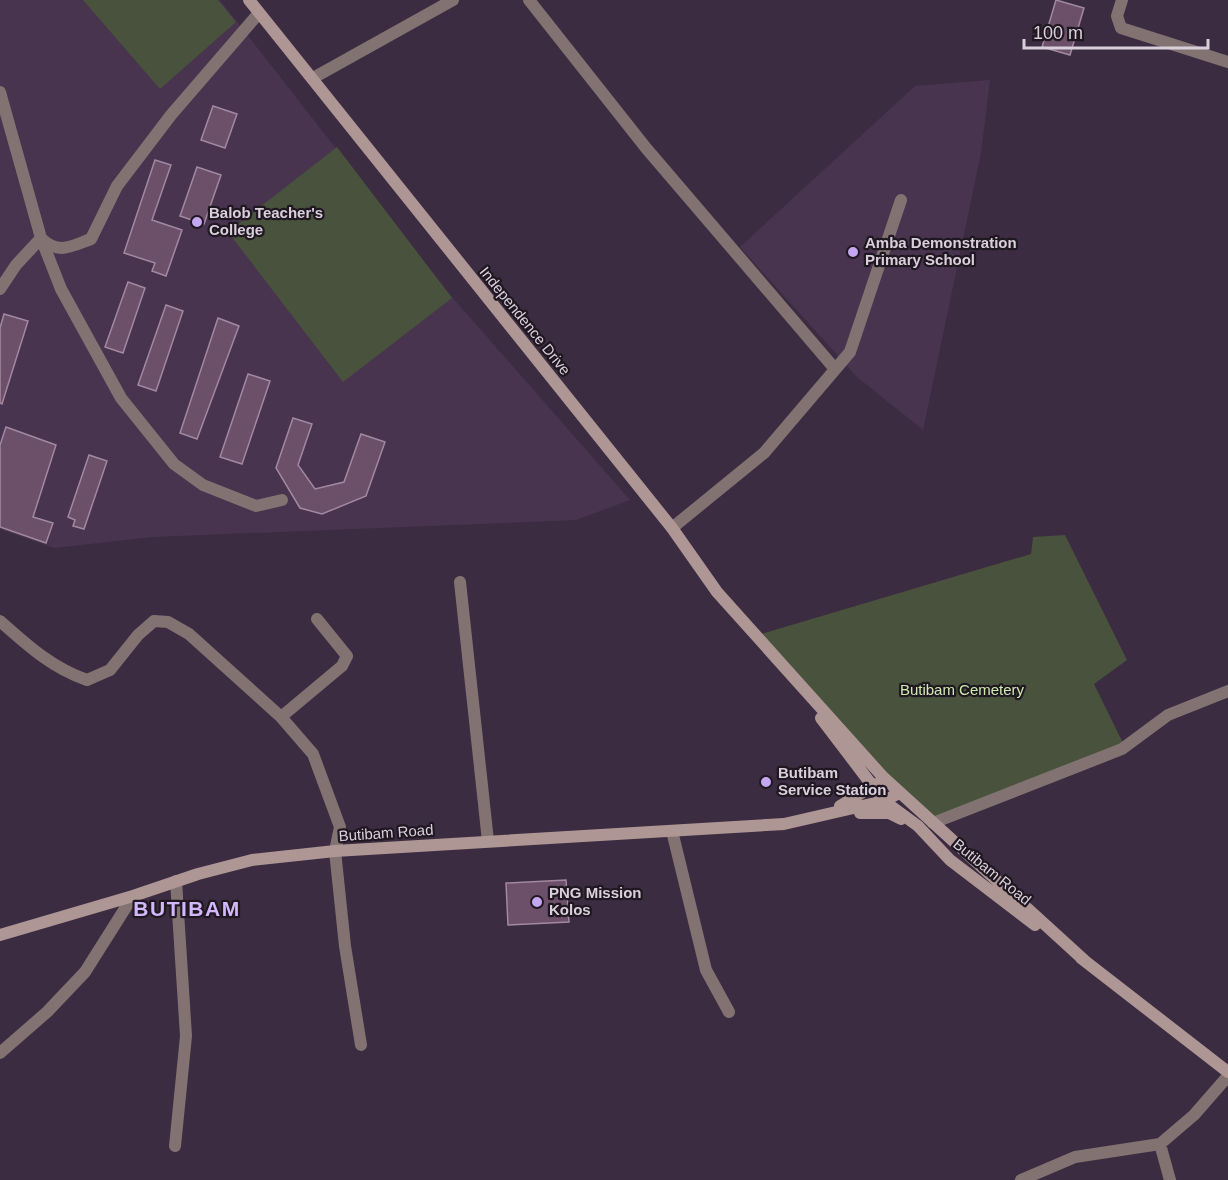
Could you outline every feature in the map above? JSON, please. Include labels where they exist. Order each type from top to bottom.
[{"type":"main road","name":"Independence Drive","points":[[249,0],[672,528],[717,591],[777,659]]},
{"type":"main road","name":"Butibam Road","points":[[777,659],[883,777],[1085,962]]},
{"type":"main road","name":"Butibam Road","points":[[777,659],[884,801],[918,826],[950,860],[979,884],[1085,962],[1228,1074]]},
{"type":"main road","name":"Butibam Road","points":[[784,824],[833,809],[872,788],[883,777]]},
{"type":"main road","name":"Butibam Road","points":[[0,935],[252,860],[335,851],[784,824],[884,801],[899,792]]},
{"type":"main road","points":[[784,824],[870,811],[889,813],[918,826]]},
{"type":"street","points":[[313,78],[453,0]]},
{"type":"street","points":[[529,0],[646,148],[835,369]]},
{"type":"street","points":[[1122,0],[1117,16],[1121,28],[1228,62]]},
{"type":"street","points":[[41,238],[51,248],[64,249],[91,239],[117,186],[171,115],[259,13]]},
{"type":"street","points":[[0,92],[41,238],[61,289],[121,398],[174,464],[203,485],[256,506],[282,500]]},
{"type":"street","points":[[672,528],[764,453],[850,352],[901,200]]},
{"type":"street","points":[[0,289],[16,265],[41,238]]},
{"type":"street","points":[[460,582],[488,841]]},
{"type":"street","points":[[280,717],[342,666],[347,656],[317,619]]},
{"type":"street","points":[[0,621],[43,658],[70,674],[87,680],[110,670],[138,635],[154,621],[168,622],[189,634],[280,717],[313,754],[340,827],[335,851],[345,946],[361,1045]]},
{"type":"street","points":[[933,823],[1122,749],[1167,715],[1228,691]]},
{"type":"street","points":[[672,831],[706,970],[729,1012]]},
{"type":"street","points":[[175,1146],[186,1036],[176,881]]},
{"type":"street","points":[[0,1053],[47,1012],[84,972],[133,896]]},
{"type":"street","points":[[1021,1180],[1075,1157],[1160,1144],[1194,1115],[1228,1074]]},
{"type":"street","points":[[1160,1144],[1170,1180]]},
{"type":"shaded area","name":"Balob Teacher's College","points":[[0,0],[220,0],[452,297],[630,500],[576,520],[152,537],[54,548],[0,529]]},
{"type":"shaded area","name":"Amba Demonstration Primary School","points":[[990,80],[981,153],[923,430],[857,377],[740,247],[915,86]]},
{"type":"green space","points":[[83,0],[218,0],[236,22],[160,89]]},
{"type":"green space","points":[[337,147],[452,298],[343,382],[228,232]]},
{"type":"green space","name":"Butibam Cemetery","points":[[1065,535],[1127,660],[1094,684],[1123,743],[933,823],[754,636],[1031,554],[1033,537]]},
{"type":"building","points":[[1056,0],[1084,8],[1070,55],[1042,47]]},
{"type":"building","points":[[213,106],[237,114],[225,148],[201,140]]},
{"type":"building","points":[[155,160],[171,165],[152,220],[182,230],[166,276],[152,271],[155,263],[124,253]]},
{"type":"building","points":[[197,167],[221,175],[204,224],[180,216]]},
{"type":"building","points":[[128,282],[145,288],[123,353],[105,347]]},
{"type":"building","points":[[166,305],[183,311],[156,391],[138,385]]},
{"type":"building","points":[[4,314],[28,321],[2,404],[0,403],[0,328]]},
{"type":"building","points":[[218,318],[239,326],[197,439],[180,433]]},
{"type":"building","points":[[248,374],[270,381],[242,464],[220,457]]},
{"type":"building","points":[[293,418],[312,424],[298,465],[315,489],[344,482],[361,434],[385,442],[366,496],[322,514],[300,508],[276,468]]},
{"type":"building","points":[[6,427],[56,445],[33,517],[53,523],[46,543],[0,527],[0,445]]},
{"type":"building","points":[[89,455],[107,461],[84,529],[73,526],[75,520],[68,517]]},
{"type":"building","name":"PNG Mission Kolos","points":[[566,880],[569,922],[508,925],[506,883]]},
{"type":"place","name":"Balob Teacher's College","points":[[197,222]]},
{"type":"place","name":"Amba Demonstration Primary School","points":[[853,252]]},
{"type":"place","name":"Butibam Service Station","points":[[766,782]]},
{"type":"place","name":"PNG Mission Kolos","points":[[537,902]]},
{"type":"district","name":"BUTIBAM","points":[[187,909]]}]
